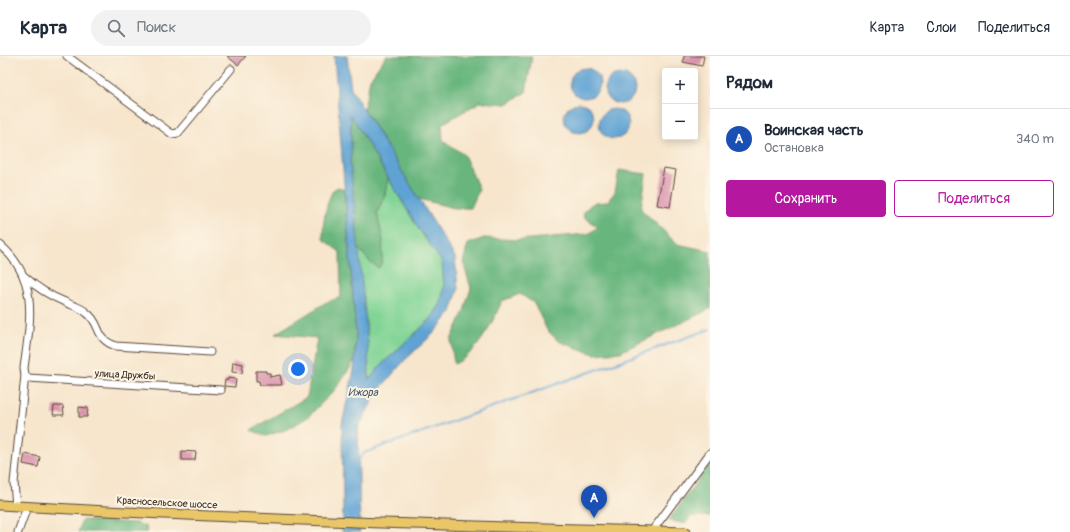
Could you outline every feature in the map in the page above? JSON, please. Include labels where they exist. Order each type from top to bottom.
[{"type":"main road","name":"Красносельское шоссе","points":[[0,505],[333,522],[685,532]]},
{"type":"street","points":[[67,56],[172,134],[178,133],[231,69]]},
{"type":"street","points":[[0,245],[10,254],[23,276],[31,305],[26,377],[14,483],[16,506]]},
{"type":"street","points":[[23,276],[49,294],[80,308],[89,314],[97,331],[108,343],[116,346],[210,352]]},
{"type":"street","name":"улица Дружбы","points":[[26,377],[221,390]]},
{"type":"street","points":[[652,531],[710,453]]},
{"type":"street","points":[[18,532],[27,507]]},
{"type":"green space","points":[[386,56],[532,56],[526,92],[507,104],[480,102],[442,124],[443,140],[464,155],[479,189],[471,208],[454,208],[419,199],[364,109],[370,79]]},
{"type":"green space","points":[[351,114],[388,178],[385,195],[377,213],[383,240],[382,262],[379,268],[369,261],[357,246],[350,161]]},
{"type":"green space","points":[[619,170],[646,174],[641,209],[677,244],[710,251],[710,309],[620,352],[594,354],[558,341],[547,330],[534,303],[520,294],[502,301],[489,328],[477,345],[463,359],[454,364],[451,340],[464,311],[471,288],[463,262],[468,244],[484,238],[518,240],[588,234],[598,227],[584,217],[583,212],[593,203],[607,202],[615,192]]},
{"type":"green space","points":[[388,178],[418,228],[442,262],[444,286],[441,303],[431,319],[381,365],[369,380],[368,344],[357,246],[369,261],[379,225],[377,213],[385,195]]},
{"type":"green space","points":[[338,187],[344,189],[356,334],[355,359],[334,391],[308,417],[288,429],[266,436],[251,430],[307,397],[317,338],[275,334],[325,303],[341,297],[340,252],[323,239],[326,208],[333,190]]},
{"type":"green space","points":[[710,463],[710,516],[691,516],[685,524],[669,520]]},
{"type":"green space","points":[[82,520],[136,523],[146,527],[147,532],[78,532]]},
{"type":"water","name":"Ижора","points":[[334,56],[347,56],[351,89],[455,257],[458,290],[451,312],[434,333],[405,360],[378,391],[358,428],[360,532],[342,532],[342,424],[354,370],[356,334]],"holes":[[[351,115],[418,228],[442,262],[444,286],[441,303],[431,319],[381,365],[369,380],[368,344],[350,161]]]},
{"type":"water","points":[[585,68],[595,73],[600,83],[595,93],[585,98],[575,93],[570,83],[575,73]]},
{"type":"water","points":[[620,74],[630,79],[635,89],[630,99],[620,104],[610,99],[605,89],[610,79]]},
{"type":"water","points":[[579,103],[589,108],[594,118],[589,128],[579,133],[569,128],[564,118],[569,108]]},
{"type":"water","points":[[614,109],[624,114],[629,124],[624,134],[614,139],[604,134],[599,124],[604,114]]},
{"type":"building","points":[[227,56],[246,56],[238,65]]},
{"type":"building","points":[[684,56],[704,56],[702,66],[683,62]]},
{"type":"building","points":[[664,168],[676,170],[670,207],[657,205]]},
{"type":"building","points":[[233,362],[243,364],[242,373],[232,372]]},
{"type":"building","points":[[256,371],[266,371],[266,373],[270,373],[270,377],[280,375],[282,385],[260,385],[259,381],[256,381]]},
{"type":"building","points":[[228,378],[236,379],[235,387],[224,386],[225,380],[228,380]]},
{"type":"building","points":[[54,406],[63,406],[64,415],[53,415]]},
{"type":"building","points":[[79,407],[88,408],[87,417],[79,417]]},
{"type":"building","points":[[182,451],[196,452],[195,460],[182,460]]},
{"type":"building","points":[[25,454],[40,457],[38,467],[23,464]]},
{"type":"waterway","points":[[357,462],[364,453],[710,329]]},
{"type":"place","name":"Воинская часть","points":[[594,518]]}]
